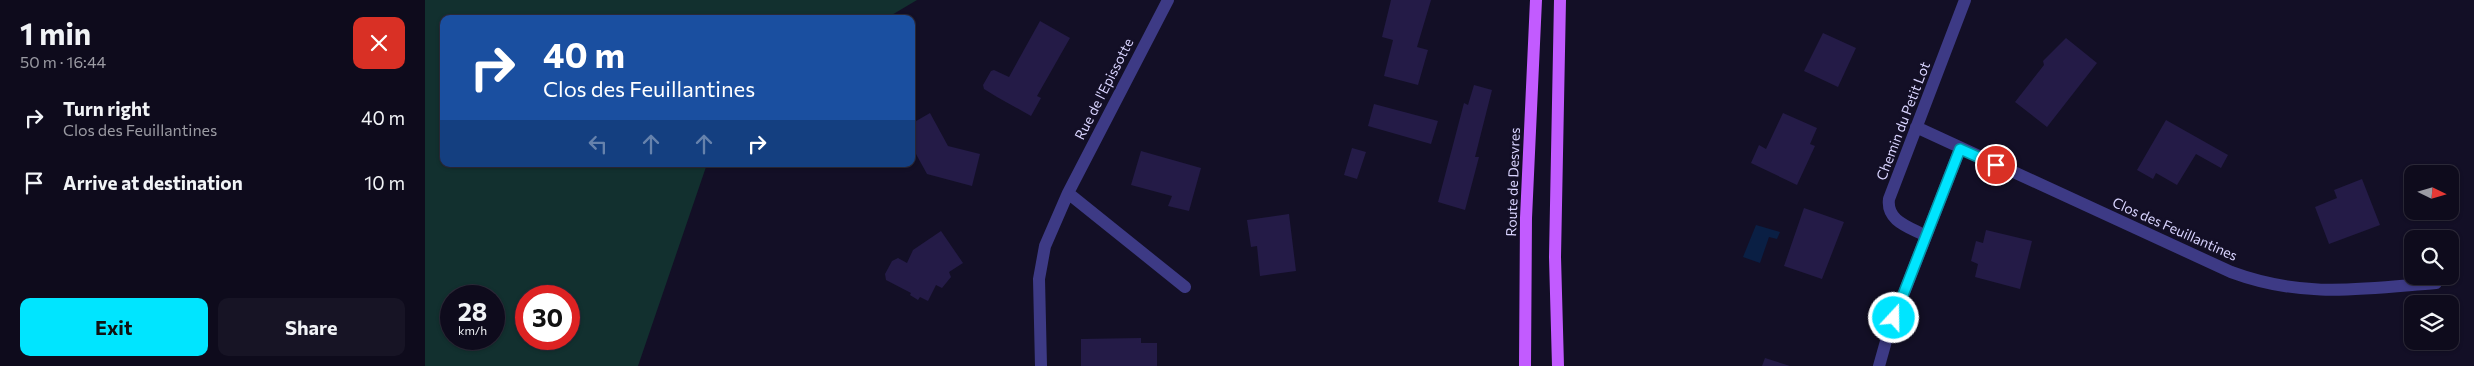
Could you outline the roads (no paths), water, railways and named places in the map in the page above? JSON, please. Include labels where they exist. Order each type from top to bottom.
[{"type":"main road","name":"Route de Desvres","points":[[1525,366],[1525,218],[1536,0]]},
{"type":"main road","points":[[1558,366],[1555,257],[1559,0]]},
{"type":"street","name":"Rue de l'Epissotte","points":[[1041,366],[1039,279],[1041,262],[1050,231],[1068,192],[1168,0]]},
{"type":"street","name":"Chemin du Petit Lot","points":[[1926,236],[1895,220],[1888,207],[1965,0]]},
{"type":"street","name":"Clos des Feuillantines","points":[[1916,128],[2231,272],[2264,283],[2299,290],[2334,292],[2414,285]]},
{"type":"street","points":[[1879,366],[1888,334],[1960,149]]},
{"type":"street","points":[[1068,192],[1185,287]]},
{"type":"water","points":[[1756,225],[1780,232],[1777,239],[1769,237],[1760,263],[1743,257]]}]
